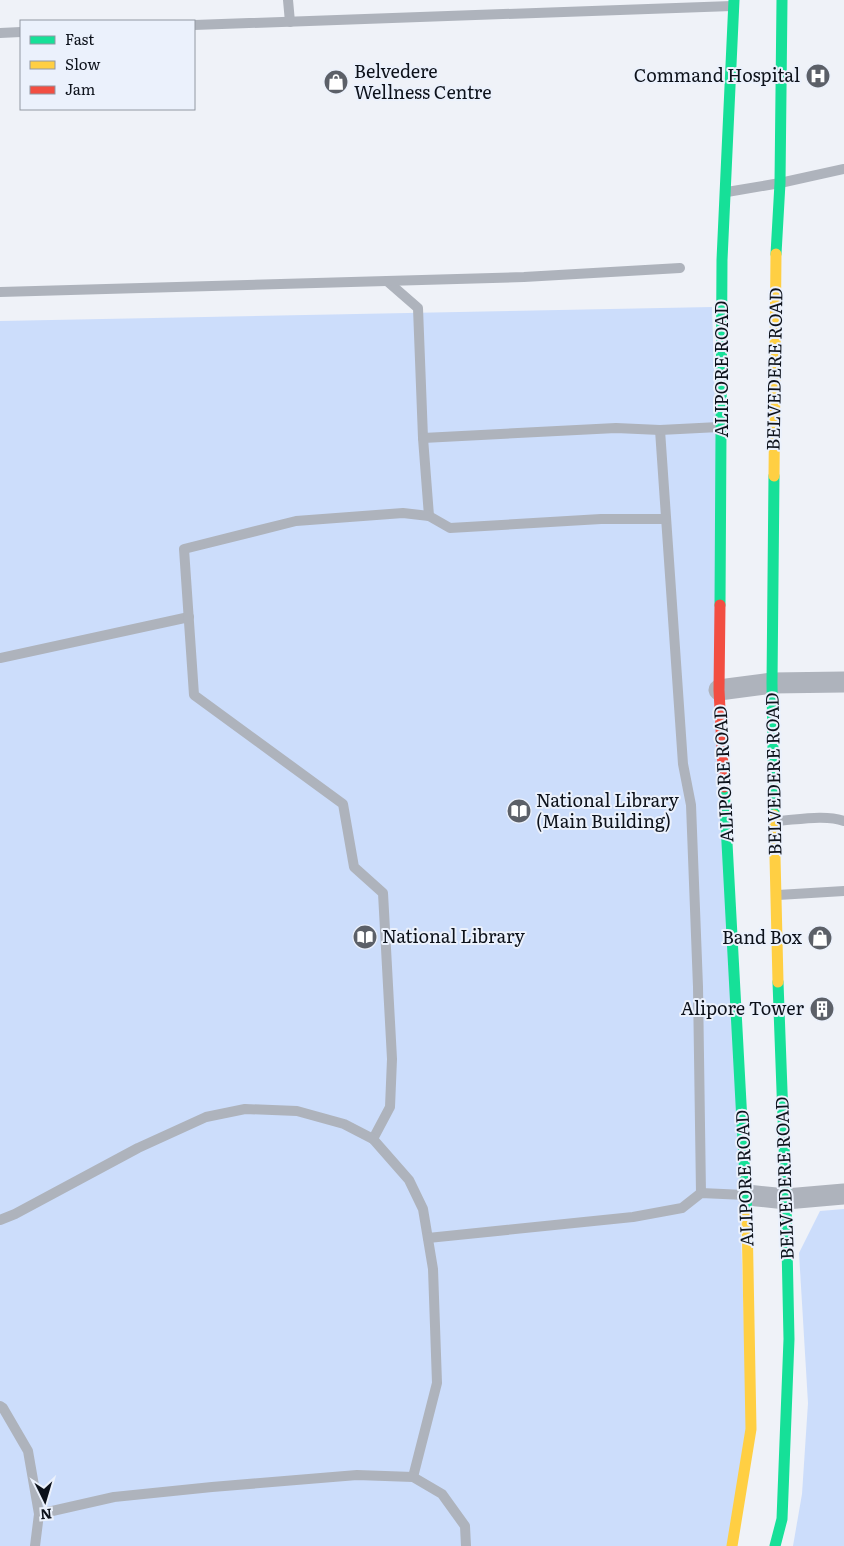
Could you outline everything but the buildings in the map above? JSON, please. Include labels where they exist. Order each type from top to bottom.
[{"type":"highway","name":"BELVEDERE ROAD","points":[[775,1546],[782,1519],[789,1339],[786,1199],[778,1004],[772,683],[776,245],[780,183],[782,0]]},
{"type":"highway","name":"ALIPORE ROAD","points":[[732,1546],[751,1429],[747,1195],[719,690],[722,260],[734,3]]},
{"type":"street","points":[[719,690],[772,683],[844,682]]},
{"type":"street","points":[[747,1195],[786,1199],[844,1194]]},
{"type":"lane","points":[[288,0],[290,22]]},
{"type":"lane","points":[[195,25],[734,3]]},
{"type":"lane","points":[[0,33],[20,32]]},
{"type":"lane","points":[[726,192],[844,169]]},
{"type":"lane","points":[[0,292],[524,277],[680,268]]},
{"type":"lane","points":[[387,281],[418,308],[423,438],[430,516]]},
{"type":"lane","points":[[423,438],[616,428],[660,430],[721,427]]},
{"type":"lane","points":[[660,430],[682,764],[691,805],[698,987],[701,1193]]},
{"type":"lane","points":[[373,1139],[390,1107],[392,1059],[383,892],[354,867],[343,804],[194,695],[184,549],[296,521],[402,514],[430,516],[450,528],[601,519],[666,519]]},
{"type":"lane","points":[[0,658],[188,617]]},
{"type":"lane","points":[[775,821],[822,818],[844,821]]},
{"type":"lane","points":[[776,895],[844,891]]},
{"type":"lane","points":[[0,1220],[15,1214],[138,1148],[206,1117],[245,1109],[297,1111],[344,1124],[373,1139],[409,1180],[423,1209],[433,1269],[437,1383],[413,1477]]},
{"type":"lane","points":[[428,1238],[633,1217],[682,1208],[701,1193],[747,1195]]},
{"type":"lane","points":[[0,1406],[4,1408],[28,1451],[39,1514],[35,1546]]},
{"type":"lane","points":[[39,1514],[114,1497],[212,1487],[357,1475],[413,1477],[442,1494],[465,1526],[466,1546]]},
{"type":"shaded area","name":"National Library","points":[[712,307],[747,1423],[730,1546],[0,1546],[0,321]]},
{"type":"shaded area","points":[[844,1209],[844,1546],[793,1546],[802,1494],[808,1403],[799,1253],[820,1211]]},
{"type":"traffic: fast","points":[[720,605],[722,260],[734,0]]},
{"type":"traffic: fast","points":[[776,254],[780,183],[782,0]]},
{"type":"traffic: fast","points":[[774,476],[772,683],[774,815]]},
{"type":"traffic: fast","points":[[724,787],[747,1215]]},
{"type":"traffic: fast","points":[[775,1546],[782,1519],[789,1339],[778,982]]},
{"type":"traffic: slow","points":[[774,476],[776,254]]},
{"type":"traffic: slow","points":[[774,815],[778,982]]},
{"type":"traffic: slow","points":[[732,1546],[751,1429],[747,1215]]},
{"type":"traffic: jam","points":[[720,605],[719,690],[724,787]]},
{"type":"place","name":"Command Hospital","points":[[818,76]]},
{"type":"place","name":"Belvedere Wellness Centre","points":[[336,82]]},
{"type":"place","name":"National Library (Main Building)","points":[[519,811]]},
{"type":"place","name":"National Library","points":[[365,937]]},
{"type":"place","name":"Band Box","points":[[820,938]]},
{"type":"place","name":"Alipore Tower","points":[[822,1009]]}]
